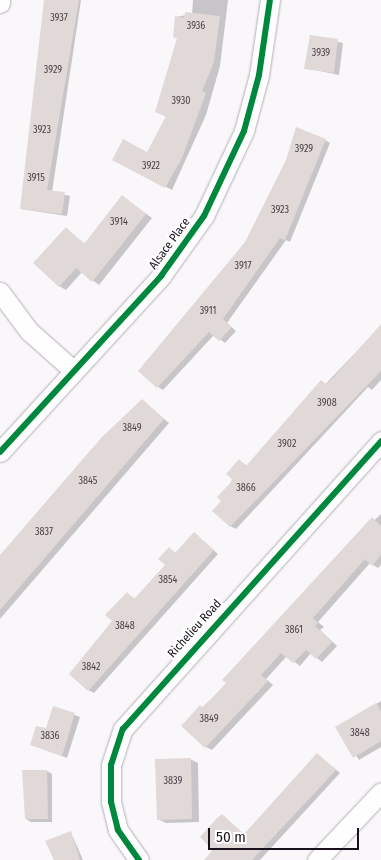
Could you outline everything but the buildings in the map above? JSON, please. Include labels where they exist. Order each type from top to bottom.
[{"type":"street","name":"Alsace Place","points":[[0,452],[171,263],[221,185],[255,94],[270,0]]},
{"type":"street","points":[[0,292],[29,330],[74,371]]},
{"type":"street","name":"Richelieu Road","points":[[139,860],[118,830],[111,802],[111,765],[124,729],[381,441]]},
{"type":"street","points":[[317,860],[381,792]]},
{"type":"cycle path","points":[[0,452],[161,276],[204,216],[244,131],[259,75],[270,0]]},
{"type":"cycle path","points":[[139,860],[118,830],[111,802],[111,765],[123,729],[381,441]]}]
